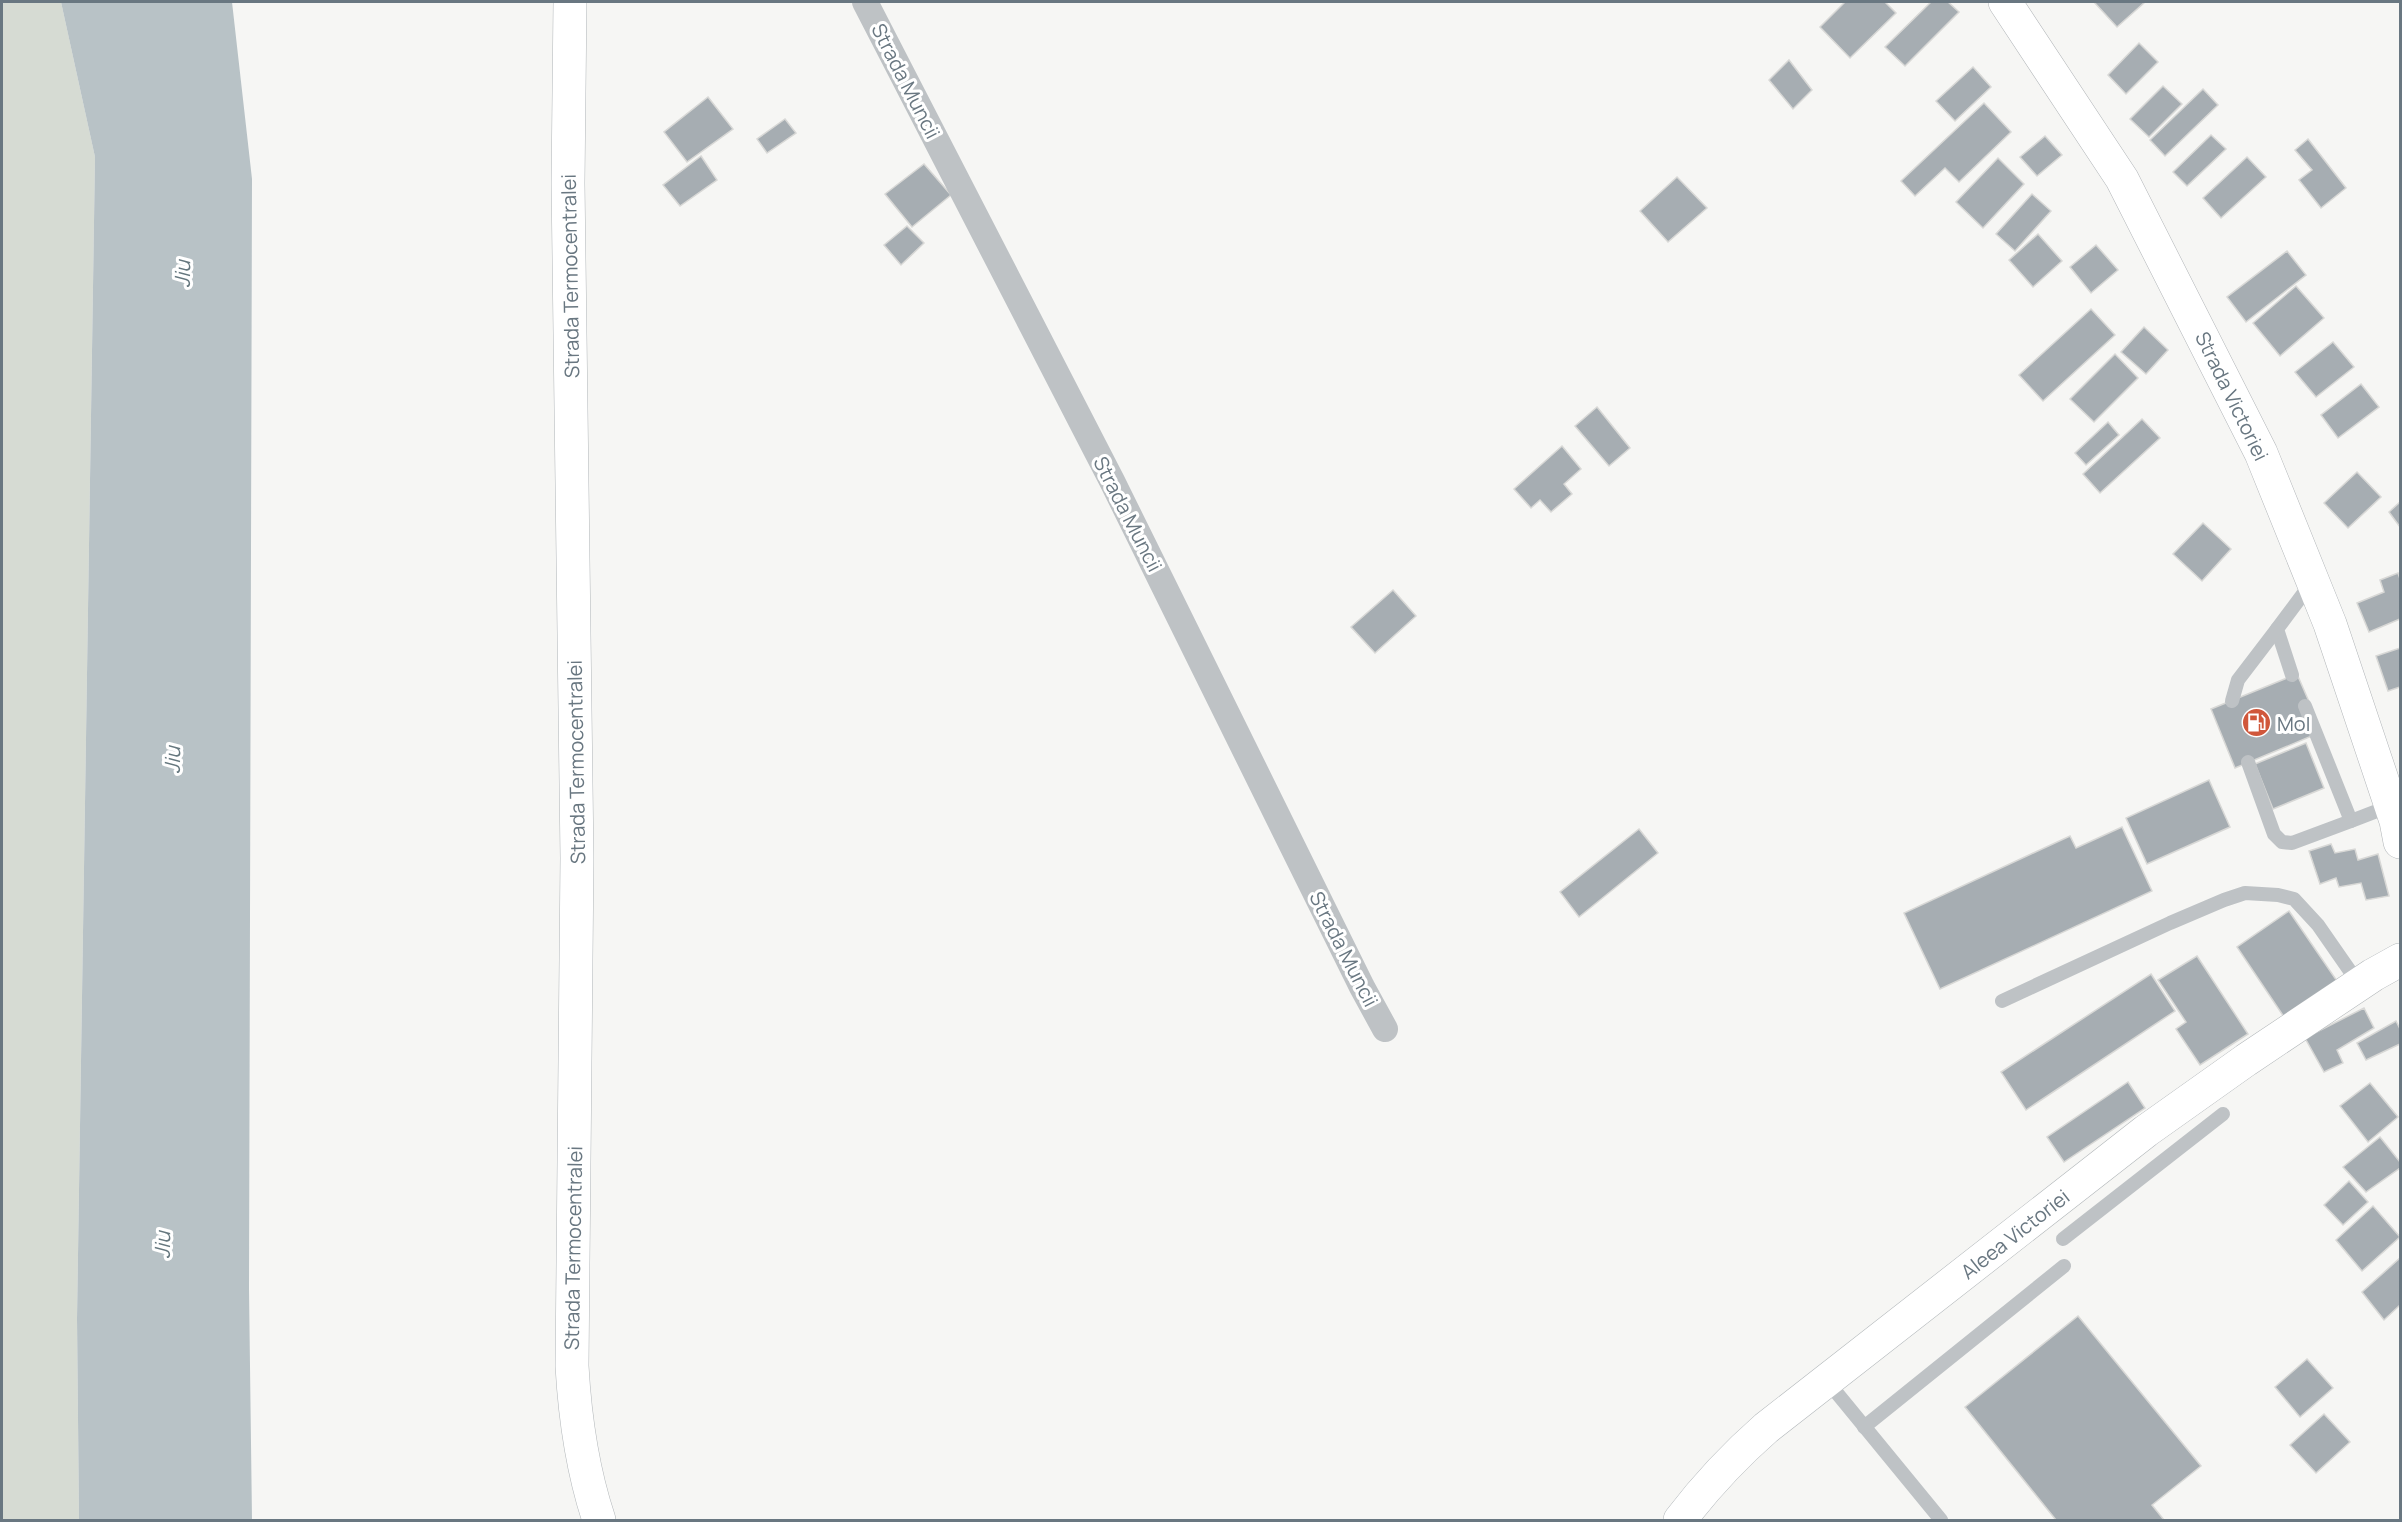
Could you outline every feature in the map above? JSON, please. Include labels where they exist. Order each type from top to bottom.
[{"type":"street","name":"Strada Termocentralei","points":[[570,2],[568,183],[577,858],[572,1366],[582,1461],[599,1521]]},
{"type":"street","name":"Strada Muncii","points":[[865,2],[1112,481],[1362,987],[1385,1029]]},
{"type":"street","name":"Strada Victoriei","points":[[2005,2],[2122,180],[2261,453],[2313,581],[2397,824]]},
{"type":"street","name":"Aleea Victoriei","points":[[1680,1521],[1700,1494],[1743,1448],[2146,1131],[2246,1060],[2377,973],[2400,940]]},
{"type":"lane","points":[[2232,700],[2238,680],[2313,581]]},
{"type":"lane","points":[[2277,629],[2292,675]]},
{"type":"lane","points":[[2305,706],[2351,821]]},
{"type":"lane","points":[[2248,762],[2274,834],[2282,842],[2292,843],[2351,821],[2397,824]]},
{"type":"lane","points":[[2002,1001],[2170,922],[2245,893],[2278,895],[2294,899],[2318,925],[2377,973]]},
{"type":"lane","points":[[2063,1239],[2223,1114]]},
{"type":"lane","points":[[1864,1426],[2064,1266]]},
{"type":"lane","points":[[1827,1381],[1941,1521]]},
{"type":"shaded area","points":[[2,2],[61,2],[95,157],[77,1319],[79,1520],[2,1520]]},
{"type":"water","name":"Jiu","points":[[61,2],[232,2],[252,179],[249,1289],[252,1520],[79,1520],[77,1319],[95,157]]},
{"type":"building","points":[[1845,2],[1885,2],[1896,13],[1850,58],[1820,27]]},
{"type":"building","points":[[1931,2],[1948,2],[1959,12],[1905,66],[1885,47]]},
{"type":"building","points":[[2094,2],[2145,2],[2117,27]]},
{"type":"building","points":[[2139,43],[2158,62],[2126,94],[2108,75]]},
{"type":"building","points":[[1789,60],[1812,90],[1793,109],[1769,80]]},
{"type":"building","points":[[1973,67],[1991,87],[1955,121],[1936,101]]},
{"type":"building","points":[[2163,86],[2182,104],[2149,137],[2130,119]]},
{"type":"building","points":[[2203,89],[2218,105],[2165,156],[2150,140]]},
{"type":"building","points":[[708,97],[733,129],[687,162],[664,132]]},
{"type":"building","points":[[1984,103],[2011,132],[1959,182],[1945,168],[1915,196],[1901,181]]},
{"type":"building","points":[[785,119],[796,133],[767,153],[757,139]]},
{"type":"building","points":[[2211,135],[2226,149],[2187,186],[2173,172]]},
{"type":"building","points":[[2045,136],[2062,155],[2037,176],[2020,157]]},
{"type":"building","points":[[2308,139],[2346,188],[2321,208],[2299,180],[2312,170],[2295,150]]},
{"type":"building","points":[[701,156],[717,180],[680,206],[663,185]]},
{"type":"building","points":[[2247,157],[2266,177],[2221,218],[2203,198]]},
{"type":"building","points":[[1998,158],[2024,184],[1983,228],[1956,202]]},
{"type":"building","points":[[924,164],[951,195],[912,227],[885,194]]},
{"type":"building","points":[[1677,177],[1707,208],[1668,242],[1640,211]]},
{"type":"building","points":[[2032,194],[2051,211],[2015,251],[1996,234]]},
{"type":"building","points":[[907,226],[924,243],[901,265],[884,245]]},
{"type":"building","points":[[2038,234],[2062,261],[2033,287],[2009,260]]},
{"type":"building","points":[[2096,245],[2118,270],[2091,293],[2070,267]]},
{"type":"building","points":[[2287,251],[2306,275],[2246,322],[2227,297]]},
{"type":"building","points":[[2296,286],[2324,318],[2280,356],[2253,323]]},
{"type":"building","points":[[2091,309],[2115,335],[2043,401],[2019,375]]},
{"type":"building","points":[[2144,327],[2168,350],[2146,374],[2121,352]]},
{"type":"building","points":[[2333,342],[2354,367],[2316,397],[2295,372]]},
{"type":"building","points":[[2115,354],[2138,378],[2094,422],[2070,399]]},
{"type":"building","points":[[2361,384],[2379,407],[2338,438],[2321,415]]},
{"type":"building","points":[[1597,407],[1630,448],[1609,466],[1575,426]]},
{"type":"building","points":[[2142,419],[2160,438],[2100,493],[2083,474]]},
{"type":"building","points":[[2108,422],[2119,435],[2086,465],[2075,453]]},
{"type":"building","points":[[1562,446],[1581,469],[1564,484],[1572,494],[1551,512],[1540,500],[1531,508],[1514,489]]},
{"type":"building","points":[[2357,472],[2381,497],[2348,528],[2324,503]]},
{"type":"building","points":[[2400,502],[2400,527],[2389,512]]},
{"type":"building","points":[[2203,523],[2231,549],[2202,581],[2173,554]]},
{"type":"building","points":[[2398,573],[2400,619],[2369,632],[2357,603],[2384,592],[2380,580]]},
{"type":"building","points":[[1393,590],[1416,616],[1375,653],[1351,627]]},
{"type":"building","points":[[2400,648],[2400,687],[2388,691],[2376,656]]},
{"type":"building","points":[[2297,674],[2310,704],[2314,735],[2235,768],[2211,709]]},
{"type":"building","points":[[2306,743],[2324,788],[2273,809],[2255,764]]},
{"type":"building","points":[[2209,780],[2230,827],[2147,864],[2126,818]]},
{"type":"building","points":[[2122,827],[2152,891],[1940,989],[1904,913],[2070,836],[2076,848]]},
{"type":"building","points":[[1639,829],[1658,853],[1579,917],[1560,892]]},
{"type":"building","points":[[2331,844],[2335,853],[2355,849],[2358,860],[2378,854],[2389,896],[2366,900],[2361,883],[2339,887],[2336,878],[2320,884],[2309,851]]},
{"type":"building","points":[[2289,911],[2337,981],[2284,1017],[2237,947]]},
{"type":"building","points":[[2197,956],[2248,1034],[2200,1065],[2176,1029],[2186,1022],[2158,980]]},
{"type":"building","points":[[2151,974],[2175,1011],[2026,1110],[2001,1072]]},
{"type":"building","points":[[2364,1008],[2374,1028],[2337,1050],[2343,1063],[2324,1072],[2305,1038]]},
{"type":"building","points":[[2396,1021],[2400,1029],[2400,1044],[2366,1060],[2357,1043]]},
{"type":"building","points":[[2128,1082],[2145,1108],[2064,1162],[2047,1137]]},
{"type":"building","points":[[2370,1083],[2398,1117],[2368,1142],[2340,1106]]},
{"type":"building","points":[[2380,1137],[2400,1162],[2400,1168],[2366,1192],[2343,1167]]},
{"type":"building","points":[[2349,1181],[2368,1202],[2343,1225],[2324,1205]]},
{"type":"building","points":[[2373,1206],[2400,1237],[2362,1271],[2336,1240]]},
{"type":"building","points":[[2400,1258],[2400,1305],[2384,1320],[2362,1292]]},
{"type":"building","points":[[2078,1316],[2201,1466],[2152,1505],[2164,1520],[2056,1520],[1965,1407]]},
{"type":"building","points":[[2307,1359],[2333,1388],[2300,1417],[2275,1387]]},
{"type":"building","points":[[2324,1414],[2350,1442],[2316,1473],[2290,1445]]},
{"type":"place","name":"Mol","points":[[2256,723]]}]
